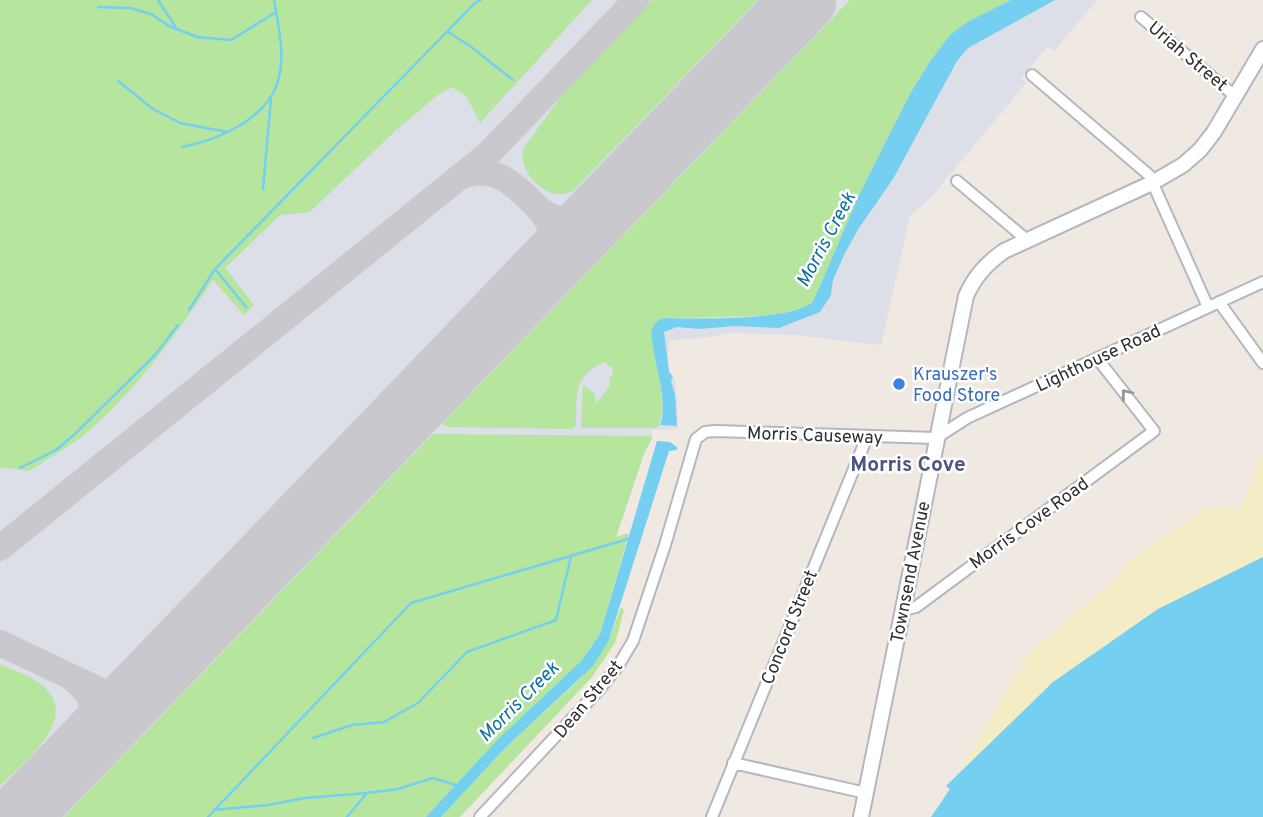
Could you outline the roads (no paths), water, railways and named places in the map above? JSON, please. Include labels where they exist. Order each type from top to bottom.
[{"type":"main road","name":"Townsend Avenue","points":[[861,817],[965,296],[974,278],[985,265],[1004,251],[1152,183],[1183,164],[1200,150],[1214,132],[1263,49]]},
{"type":"street","name":"Uriah Street","points":[[1141,17],[1235,96]]},
{"type":"street","points":[[1032,75],[1148,174],[1214,304],[1263,363]]},
{"type":"street","points":[[957,181],[1027,240]]},
{"type":"street","name":"Lighthouse Road","points":[[936,438],[967,418],[1263,282]]},
{"type":"street","name":"Morris Cove Road","points":[[902,610],[916,607],[1154,431],[1097,358]]},
{"type":"street","name":"Morris Causeway","points":[[696,439],[705,432],[715,431],[843,434],[867,438],[936,438]]},
{"type":"street","name":"Concord Street","points":[[712,817],[867,438]]},
{"type":"street","name":"Dean Street","points":[[481,817],[597,692],[618,666],[633,641],[696,439]]},
{"type":"street","points":[[733,763],[866,793]]},
{"type":"water","points":[[1011,0],[1055,0],[968,48],[957,61],[893,179],[844,255],[833,280],[831,295],[820,312],[779,328],[677,327],[664,332],[669,372],[673,376],[671,381],[675,395],[677,426],[660,425],[663,408],[651,338],[654,325],[664,318],[719,318],[785,313],[813,302],[860,193],[911,92],[931,60],[951,34],[969,21]]},
{"type":"water","points":[[657,441],[670,442],[677,450],[669,451],[609,640],[593,666],[505,748],[441,817],[426,817],[497,740],[582,660],[600,634]]},
{"type":"water","points":[[1263,557],[1263,817],[931,817],[950,789],[946,786],[1053,682],[1158,609]]},
{"type":"waterway","points":[[158,0],[175,26]]},
{"type":"waterway","points":[[182,147],[212,139],[241,125],[265,104],[274,91],[281,68],[274,0]]},
{"type":"waterway","points":[[189,310],[215,269],[475,3],[481,0]]},
{"type":"waterway","points":[[98,7],[130,8],[151,14],[169,26],[197,37],[231,40],[276,12]]},
{"type":"waterway","points":[[448,32],[513,80]]},
{"type":"waterway","points":[[118,81],[153,109],[180,123],[227,132]]},
{"type":"waterway","points":[[263,189],[271,99]]},
{"type":"waterway","points":[[215,269],[246,307]]},
{"type":"waterway","points":[[20,468],[56,450],[75,434],[155,355],[178,325]]},
{"type":"waterway","points":[[208,817],[411,603],[628,539]]},
{"type":"waterway","points":[[313,738],[352,725],[384,722],[418,703],[467,652],[556,620],[571,556]]},
{"type":"waterway","points":[[214,810],[398,789],[433,778],[459,786]]},
{"type":"waterway","points":[[347,817],[367,793]]},
{"type":"place","name":"Krauszer's Food Store","points":[[899,384]]},
{"type":"district","name":"Morris Cove","points":[[908,464]]},
{"type":"water label","name":"Morris Creek","points":[[825,239]]},
{"type":"water label","name":"Morris Creek","points":[[518,701]]}]
